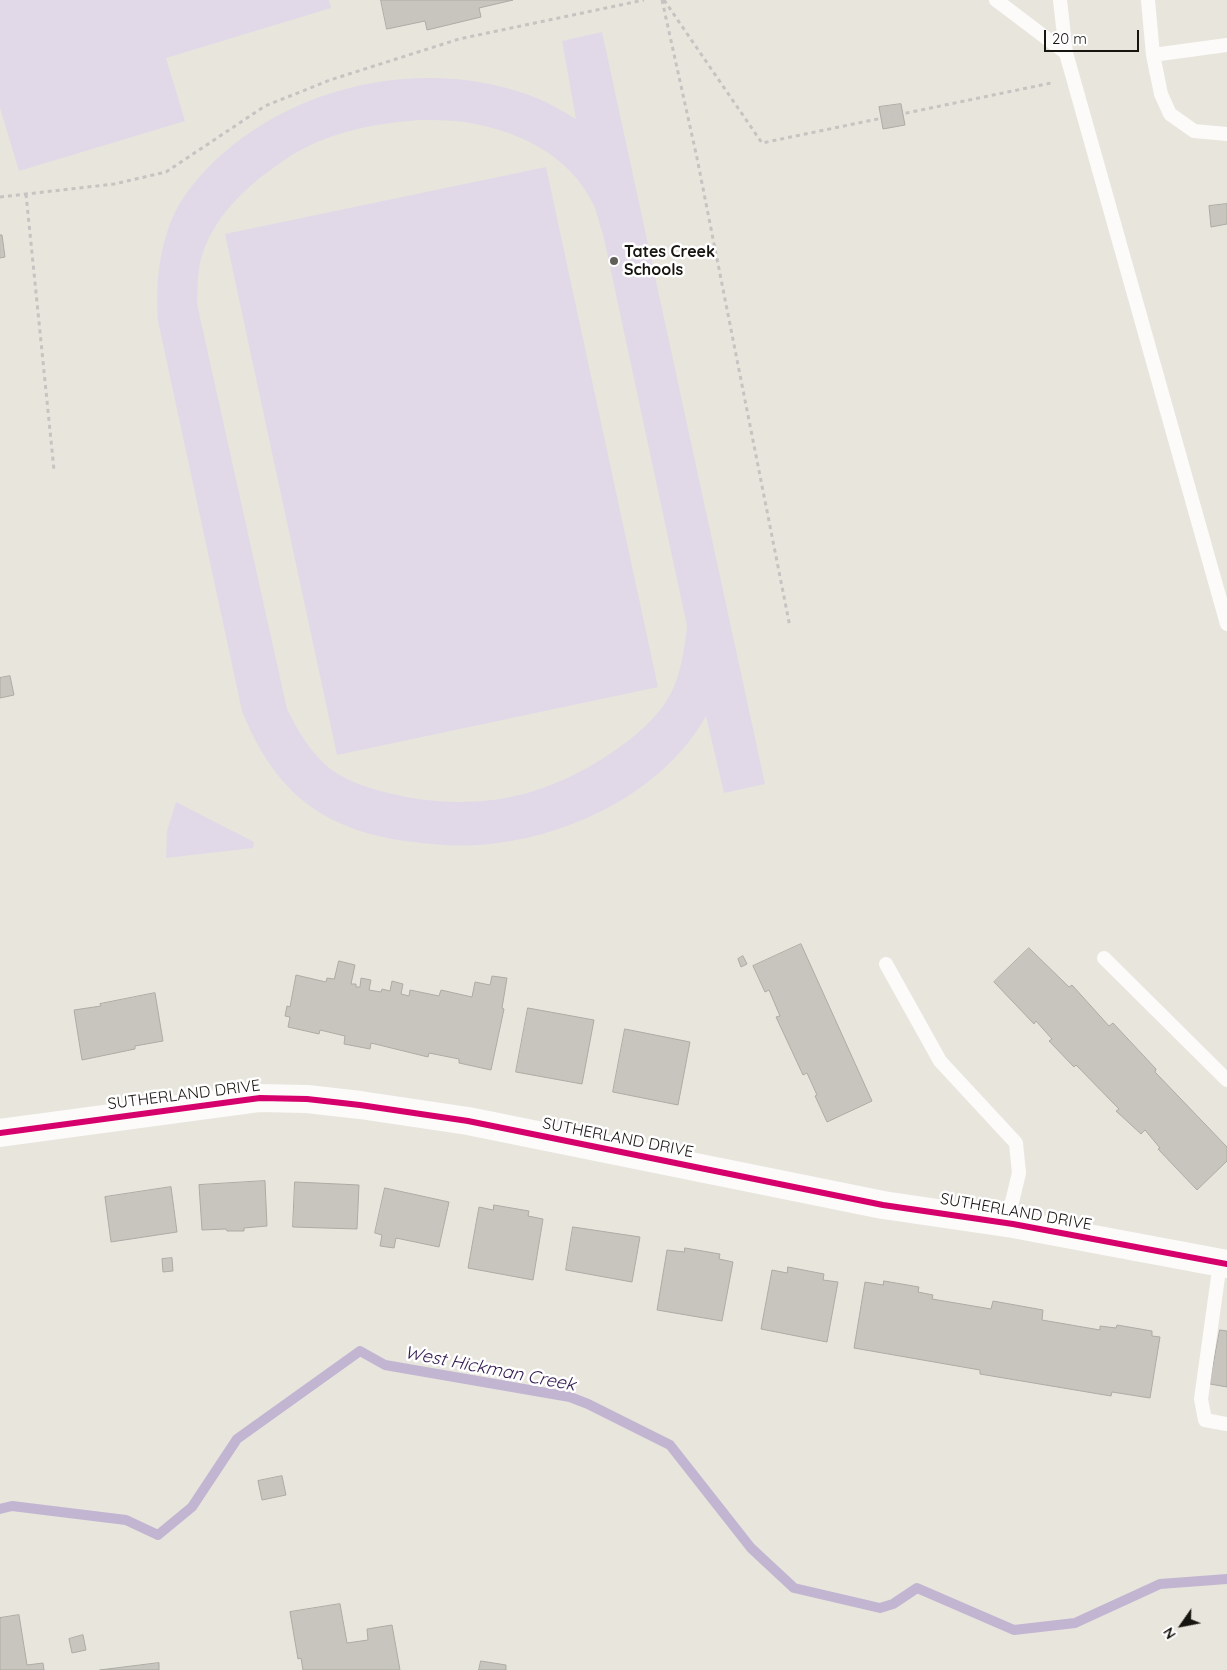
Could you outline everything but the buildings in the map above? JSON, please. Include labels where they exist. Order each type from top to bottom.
[{"type":"street","name":"SUTHERLAND DRIVE","points":[[0,1133],[260,1098],[307,1099],[360,1105],[468,1122],[884,1205],[1007,1223],[1223,1264]]},
{"type":"lane","points":[[996,0],[1066,53]]},
{"type":"lane","points":[[1060,0],[1066,53],[1227,624]]},
{"type":"lane","points":[[1148,0],[1153,55],[1161,94],[1170,114],[1194,131],[1227,134]]},
{"type":"lane","points":[[1153,55],[1227,45]]},
{"type":"lane","points":[[1104,958],[1227,1080]]},
{"type":"lane","points":[[886,964],[940,1061],[1016,1143],[1019,1173],[1007,1223]]},
{"type":"lane","points":[[1223,1264],[1201,1399],[1205,1420],[1227,1424]]},
{"type":"path","points":[[0,197],[114,184],[166,172],[265,106],[330,80],[459,39],[644,0]]},
{"type":"path","points":[[663,0],[762,143],[1054,83],[1066,53]]},
{"type":"path","points":[[663,0],[699,168],[790,627]]},
{"type":"path","points":[[26,194],[54,470]]},
{"type":"shaded area","points":[[0,0],[329,0],[331,8],[166,58],[185,121],[19,171],[0,108]]},
{"type":"shaded area","points":[[602,32],[765,784],[724,793],[706,716],[689,742],[668,765],[644,785],[617,803],[558,829],[528,838],[477,845],[456,846],[385,838],[357,830],[331,819],[295,794],[268,762],[242,711],[158,321],[157,295],[163,246],[171,221],[180,203],[199,177],[221,155],[253,130],[289,110],[327,95],[367,84],[408,79],[449,79],[490,84],[529,95],[576,119],[562,41]],"holes":[[[424,120],[455,121],[498,129],[537,146],[571,172],[595,208],[603,234],[687,626],[683,657],[674,687],[664,705],[635,735],[602,759],[555,783],[532,792],[508,798],[483,801],[433,801],[380,791],[354,782],[329,768],[314,753],[297,727],[287,709],[197,304],[198,275],[205,246],[217,223],[233,203],[261,177],[301,150],[333,136],[385,124]]]},
{"type":"shaded area","points":[[546,167],[658,687],[337,755],[225,234]]},
{"type":"shaded area","points":[[176,802],[254,842],[253,848],[166,858],[167,831]]},
{"type":"waterway","name":"West Hickman Creek","points":[[0,1509],[12,1506],[126,1520],[158,1535],[192,1507],[237,1439],[360,1351],[385,1365],[570,1397],[670,1445],[751,1548],[794,1588],[880,1608],[893,1604],[917,1588],[1014,1630],[1075,1623],[1160,1584],[1227,1579]]},
{"type":"cycle path","points":[[0,1133],[260,1098],[307,1099],[468,1121],[883,1205],[1013,1224],[1227,1264]]},
{"type":"place","name":"Tates Creek Schools","points":[[614,261]]}]
